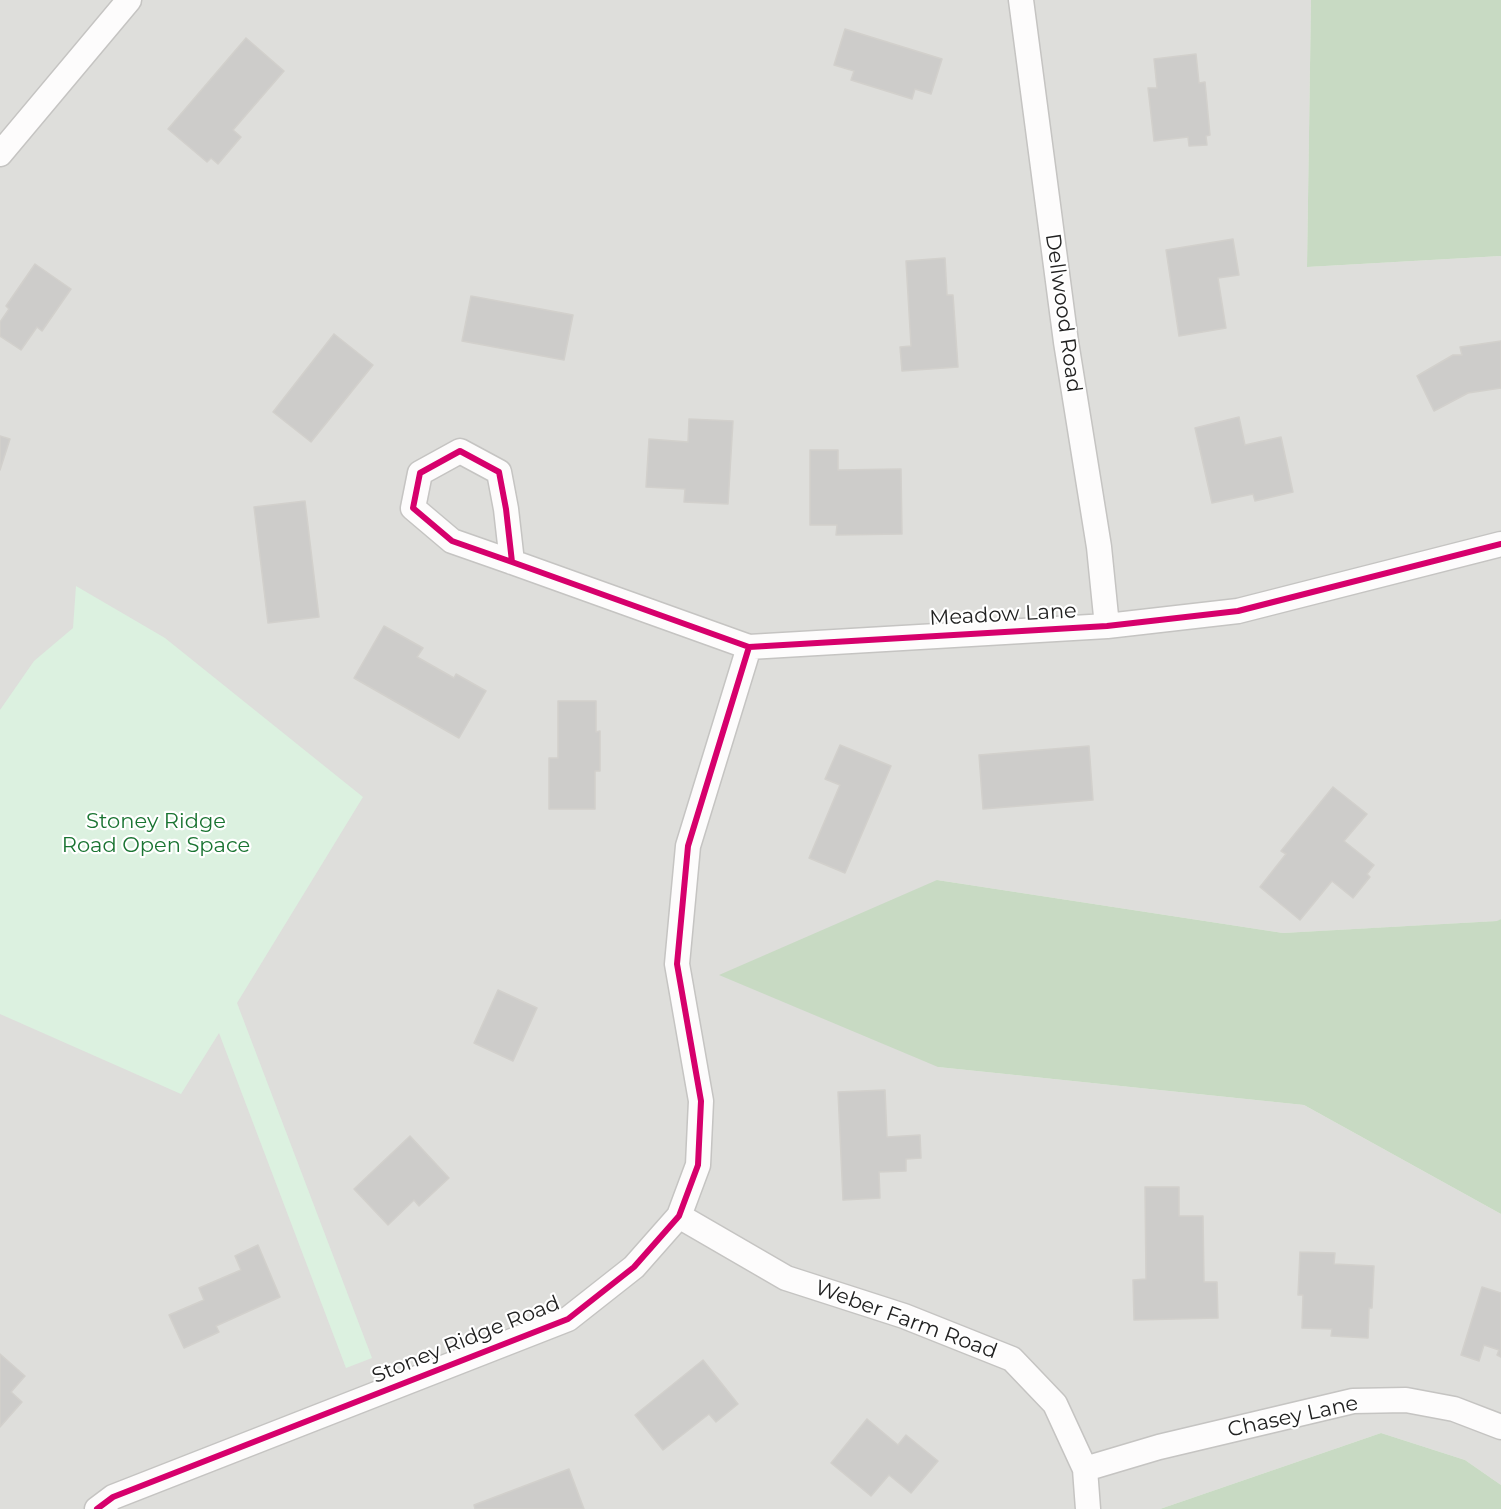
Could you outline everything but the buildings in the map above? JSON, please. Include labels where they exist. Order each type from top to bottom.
[{"type":"street","points":[[0,154],[129,0]]},
{"type":"street","name":"Dellwood Road","points":[[1021,0],[1066,342],[1099,547],[1107,626]]},
{"type":"street","name":"Meadow Lane","points":[[512,562],[499,472],[460,451],[420,472],[413,508],[452,541],[749,647],[1107,626],[1238,611],[1501,544]]},
{"type":"street","name":"Stoney Ridge Road","points":[[97,1509],[113,1497],[568,1319],[634,1267],[680,1216],[699,1165],[701,1101],[677,964],[688,846],[749,647]]},
{"type":"street","name":"Weber Farm Road","points":[[680,1216],[786,1278],[904,1316],[1012,1359],[1055,1404],[1085,1469],[1088,1509]]},
{"type":"street","name":"Chasey Lane","points":[[1085,1469],[1159,1447],[1353,1401],[1406,1400],[1454,1409],[1501,1427]]},
{"type":"shaded area","points":[[0,0],[1311,0],[1307,267],[1501,256],[1501,919],[1498,921],[1283,933],[937,880],[938,1067],[1304,1105],[1501,1214],[1501,1485],[1465,1460],[1381,1433],[1160,1509],[0,1509]]},
{"type":"green space","points":[[1311,0],[1501,0],[1501,256],[1307,267]]},
{"type":"green space","name":"Stoney Ridge Road Open Space","points":[[76,586],[165,638],[363,797],[237,1003],[372,1358],[346,1368],[219,1033],[181,1094],[0,1014],[0,710],[34,661],[73,628]]},
{"type":"green space","points":[[937,880],[1283,933],[1501,919],[1501,1214],[1304,1105],[938,1067],[719,975]]},
{"type":"green space","points":[[1381,1433],[1465,1460],[1501,1485],[1501,1509],[1160,1509]]},
{"type":"cycle path","points":[[512,562],[499,472],[460,451],[420,473],[413,508],[452,541],[749,647],[1107,626],[1238,611],[1501,544]]},
{"type":"cycle path","points":[[97,1509],[113,1497],[568,1319],[634,1267],[679,1216],[698,1165],[701,1101],[677,964],[688,846],[749,647]]}]
